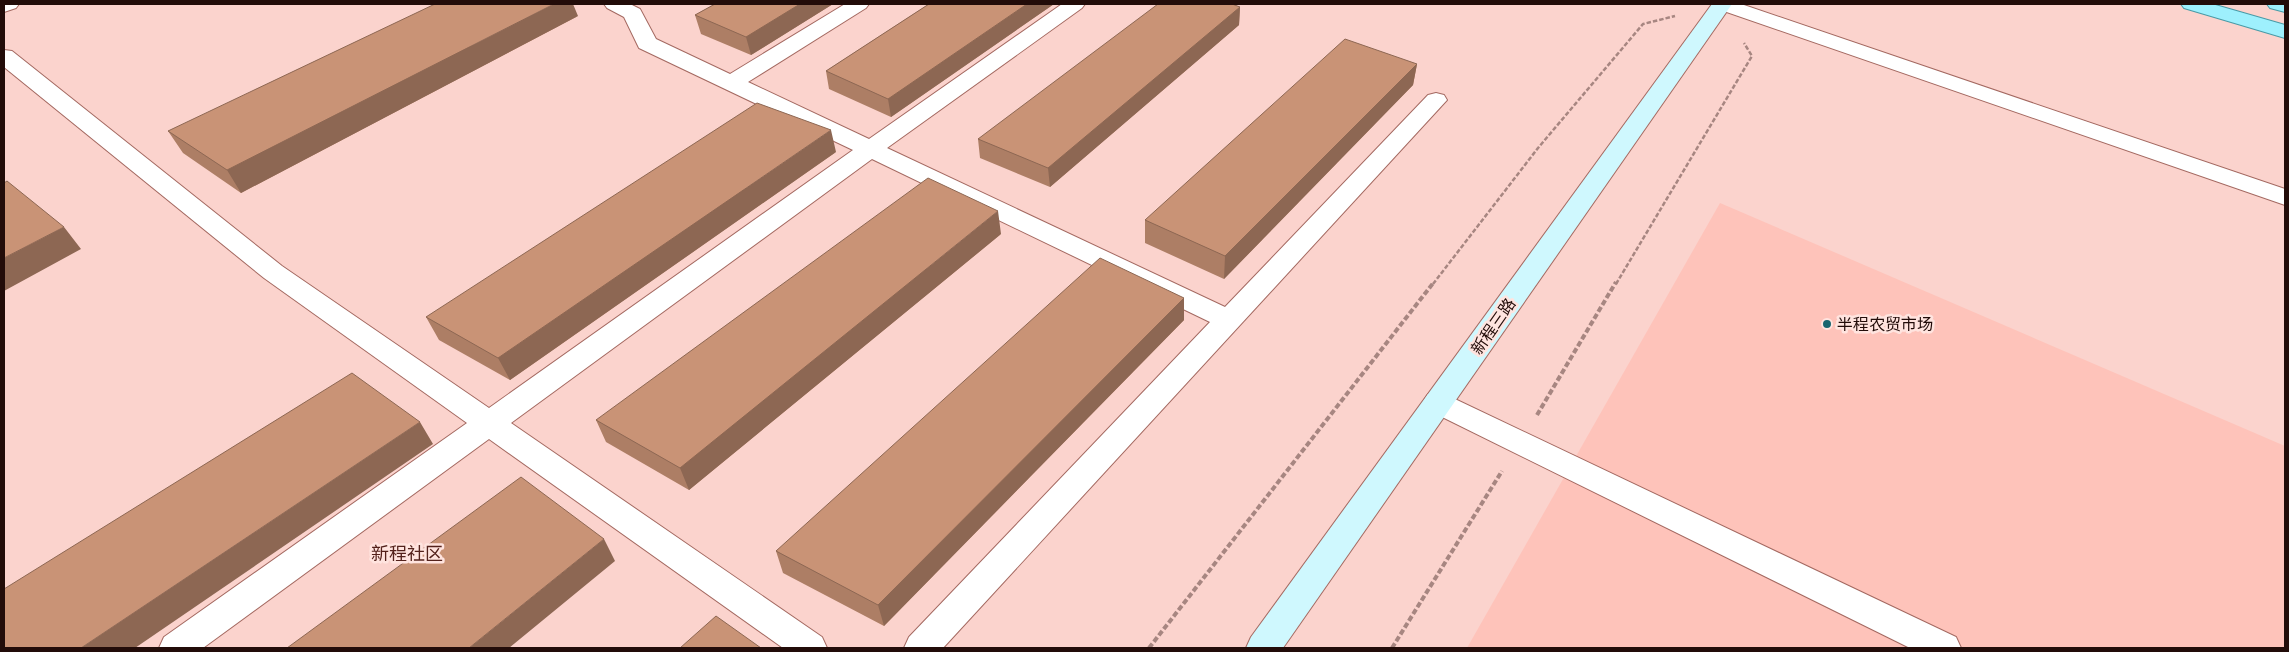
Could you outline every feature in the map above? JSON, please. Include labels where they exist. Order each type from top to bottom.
[{"type":"main road","name":"新程三路","points":[[1263,648],[1722,4]]},
{"type":"main road","points":[[2191,4],[2285,32]]},
{"type":"main road","points":[[2277,4],[2285,6]]},
{"type":"street","points":[[4,6],[9,4]]},
{"type":"street","points":[[614,4],[633,13],[647,43],[1229,320]]},
{"type":"street","points":[[731,84],[860,4]]},
{"type":"street","points":[[176,648],[490,424],[869,149],[1075,4]]},
{"type":"street","points":[[1722,4],[2285,197]]},
{"type":"street","points":[[4,56],[273,272],[810,648]]},
{"type":"street","points":[[921,648],[1436,100]]},
{"type":"street","points":[[1438,402],[1944,648]]},
{"type":"path","points":[[1149,648],[1538,148],[1643,24],[1722,4],[1752,56],[1521,442],[1392,648]]},
{"type":"shaded area","name":"半程农贸市场","points":[[1720,203],[2285,446],[2285,648],[1467,648]]},
{"type":"building","points":[[435,4],[554,4],[227,170],[168,131]]},
{"type":"building","points":[[715,4],[800,4],[746,37],[695,15]]},
{"type":"building","points":[[929,4],[1027,4],[888,99],[826,71]]},
{"type":"building","points":[[1158,4],[1232,4],[1240,7],[1048,168],[978,139]]},
{"type":"building","points":[[1345,39],[1417,64],[1225,256],[1145,220]]},
{"type":"building","points":[[757,103],[831,130],[498,358],[426,317]]},
{"type":"building","points":[[928,178],[998,211],[680,468],[596,420]]},
{"type":"building","points":[[7,181],[64,227],[4,258],[4,183]]},
{"type":"building","points":[[1100,258],[1184,298],[878,605],[776,551]]},
{"type":"building","points":[[352,373],[420,422],[81,648],[4,648],[4,589]]},
{"type":"building","points":[[521,477],[604,539],[469,648],[287,648]]},
{"type":"building","points":[[716,616],[761,648],[680,648]]},
{"type":"place","name":"半程农贸市场","points":[[1827,324]]},
{"type":"district","name":"新程社区","points":[[407,554]]}]
